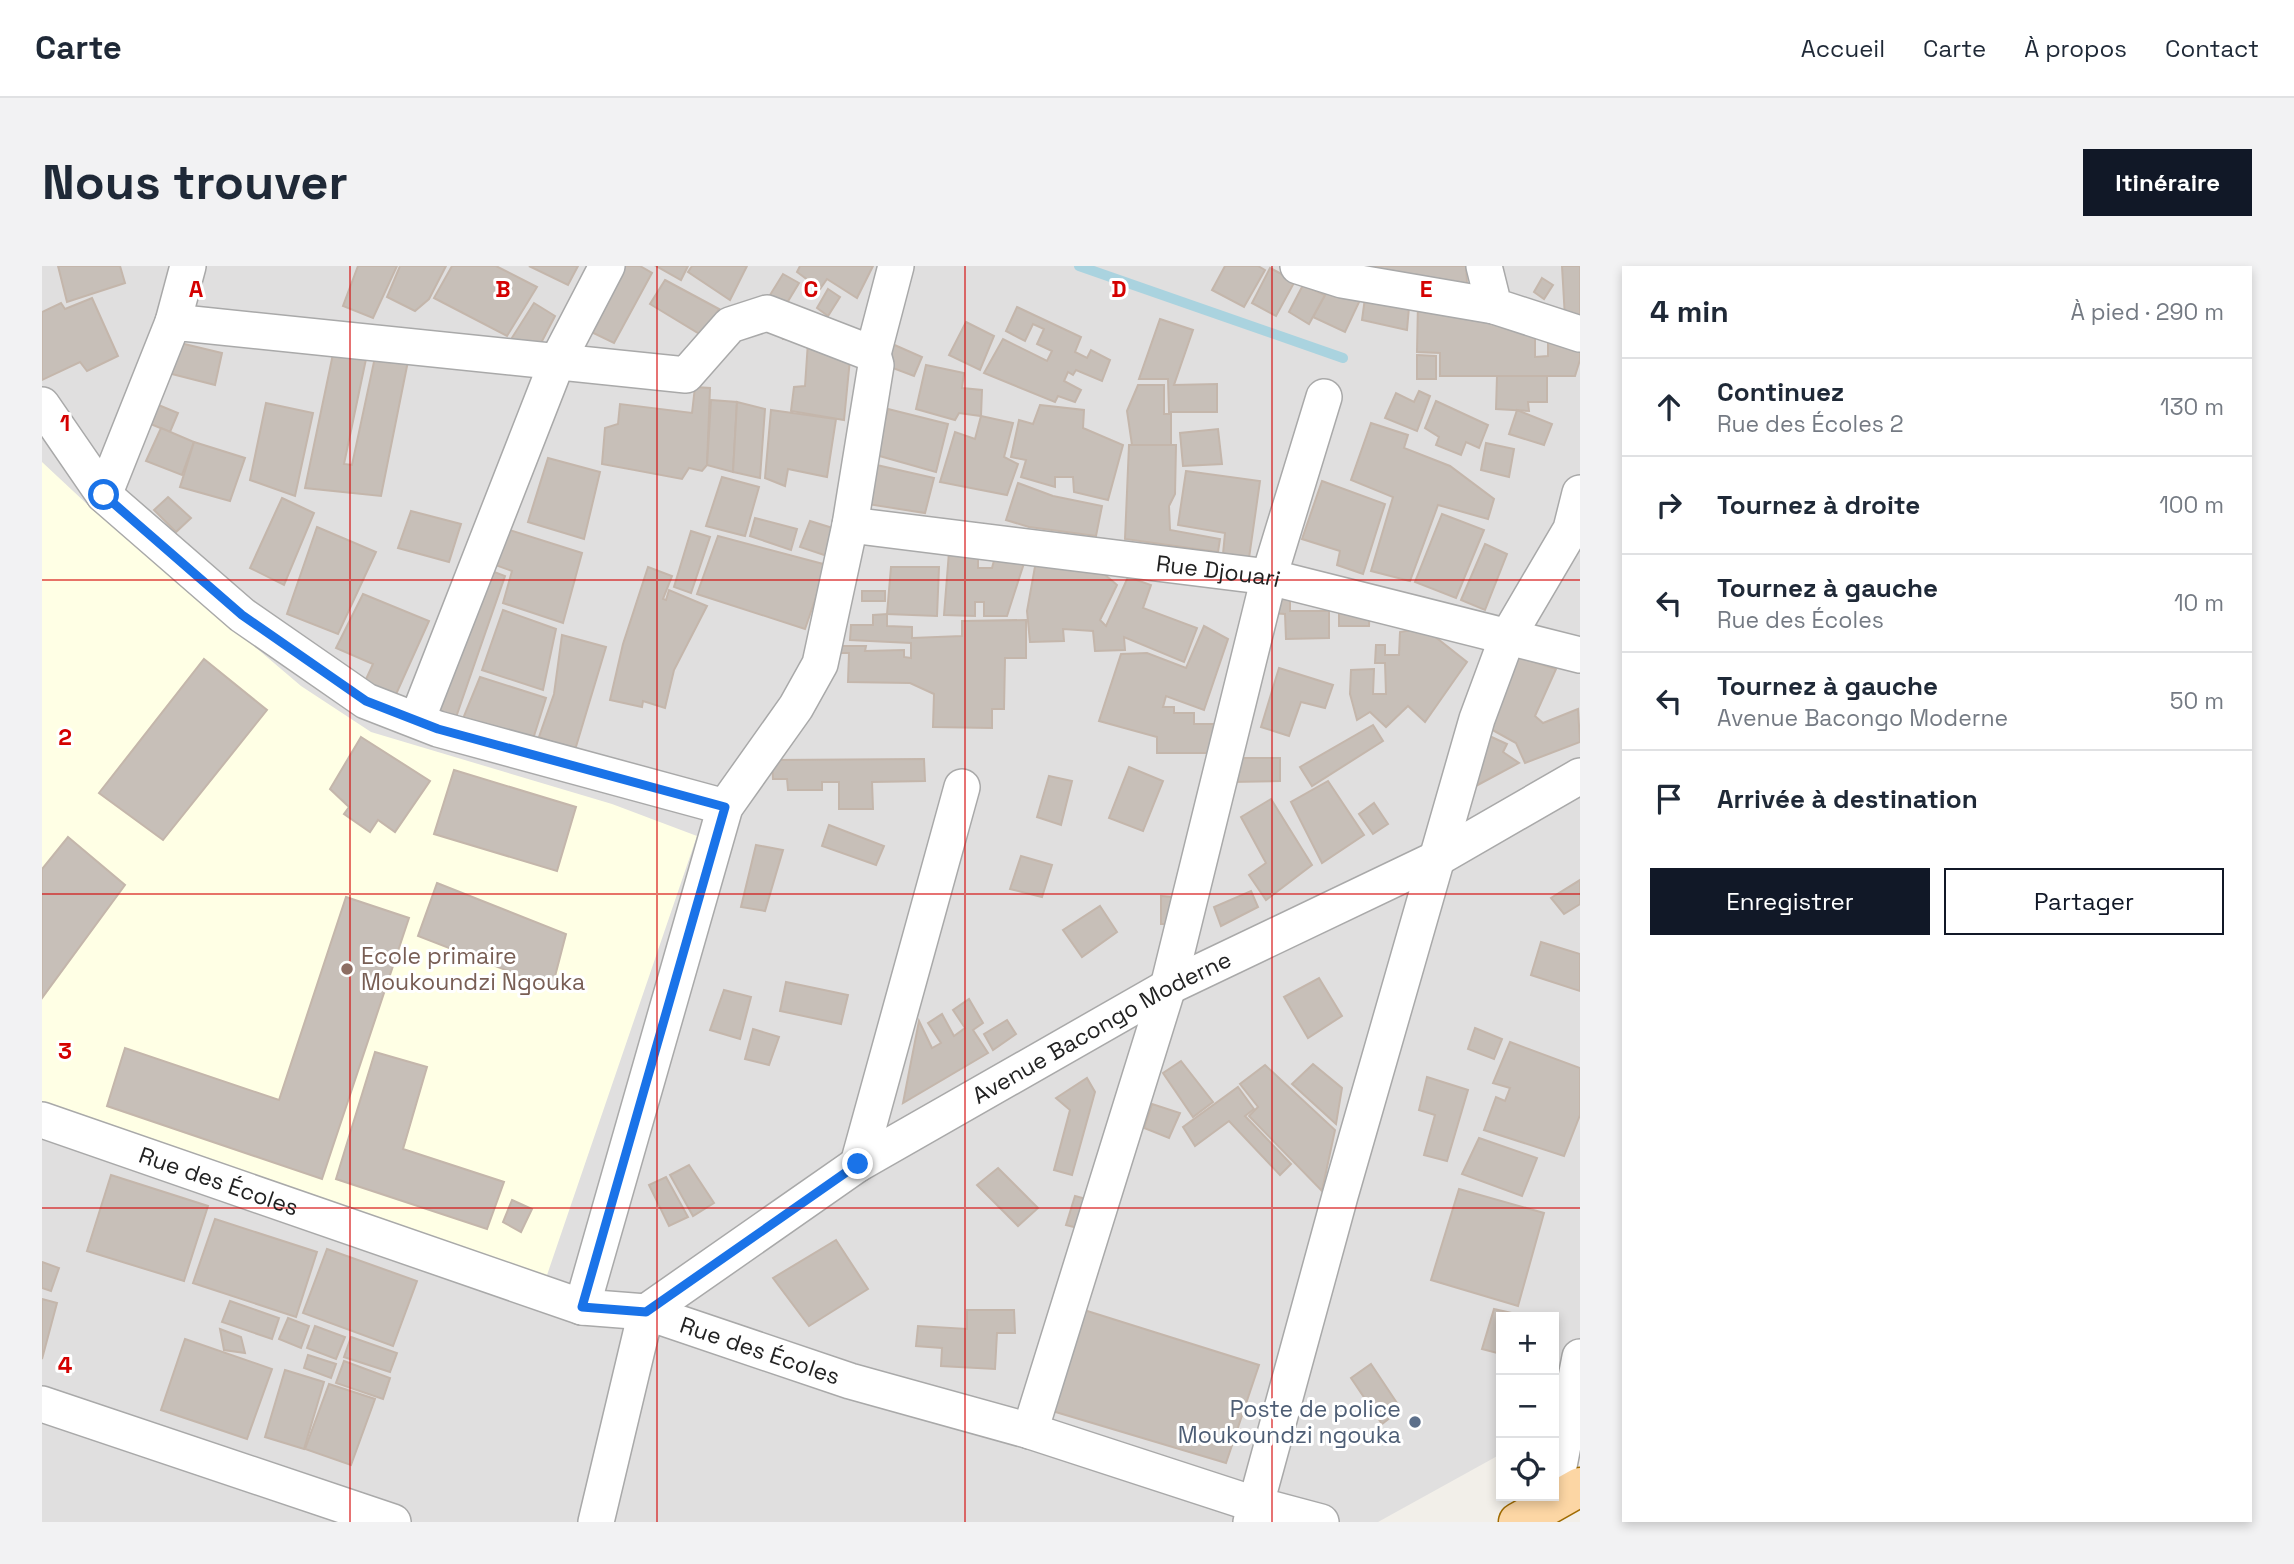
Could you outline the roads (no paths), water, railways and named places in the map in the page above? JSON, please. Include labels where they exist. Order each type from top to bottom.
[{"type":"main road","points":[[1518,1522],[1560,1494]]},
{"type":"street","points":[[104,495],[173,323],[188,266]]},
{"type":"street","points":[[416,720],[557,362],[607,266]]},
{"type":"street","points":[[582,1307],[725,807],[796,707],[820,664],[850,525],[876,365],[873,354],[897,266]]},
{"type":"street","points":[[1298,266],[1342,280],[1494,306],[1580,334]]},
{"type":"street","points":[[1484,266],[1494,306]]},
{"type":"street","points":[[173,323],[686,375],[730,325],[766,313],[873,354]]},
{"type":"street","points":[[1030,1431],[1168,987],[1269,577],[1324,397]]},
{"type":"street","points":[[42,405],[104,495],[242,615],[366,701],[438,729],[725,807]]},
{"type":"street","points":[[1254,1513],[1340,1196],[1478,719],[1507,638],[1576,526],[1580,493]]},
{"type":"street","name":"Rue Djouari","points":[[850,525],[1269,577],[1580,655]]},
{"type":"street","name":"Avenue Bacongo Moderne","points":[[646,1312],[858,1164],[1168,987],[1436,859],[1580,776]]},
{"type":"street","points":[[858,1164],[962,787]]},
{"type":"street","name":"Rue des Écoles","points":[[42,1120],[582,1307],[646,1312],[850,1381],[1030,1431],[1254,1513],[1321,1522]]},
{"type":"street","points":[[596,1522],[646,1312]]},
{"type":"street","points":[[1560,1494],[1580,1357]]},
{"type":"street","points":[[42,1404],[393,1522]]},
{"type":"waterway","points":[[1079,266],[1343,358]]},
{"type":"place","name":"Ecole primaire Moukoundzi Ngouka","points":[[347,969]]},
{"type":"place","name":"Poste de police Moukoundzi ngouka","points":[[1415,1422]]}]
